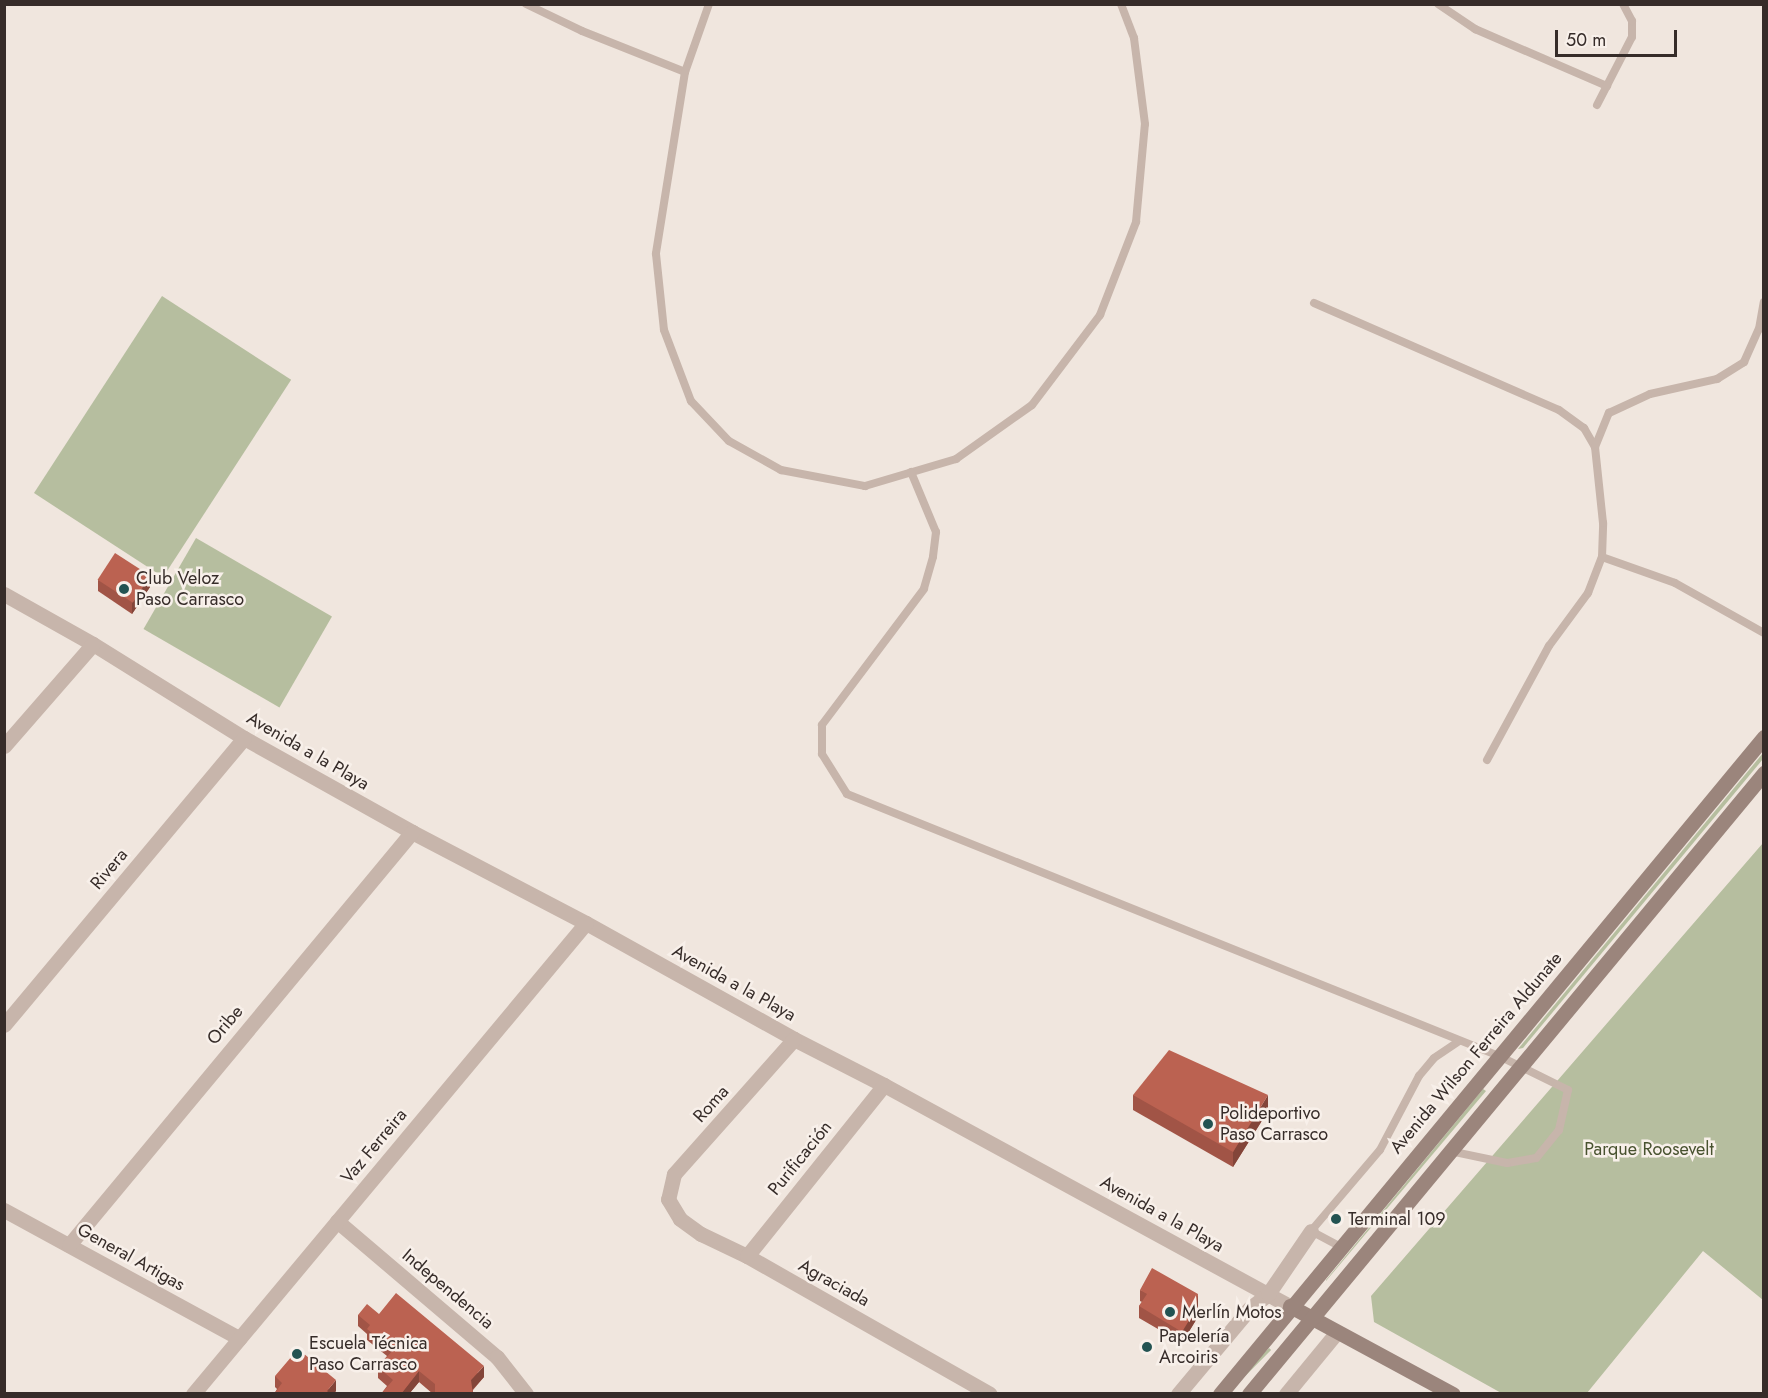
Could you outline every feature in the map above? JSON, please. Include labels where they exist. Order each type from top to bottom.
[{"type":"main road","name":"Avenida Wilson Ferreira Aldunate","points":[[1220,1394],[1290,1306],[1764,737]]},
{"type":"main road","points":[[1249,1394],[1764,773]]},
{"type":"main road","name":"Avenida a la Playa","points":[[1290,1306],[1336,1332],[1380,1352],[1453,1394]]},
{"type":"street","name":"Avenida a la Playa","points":[[4,594],[93,644],[244,738],[412,832],[586,923],[794,1039],[884,1085],[1290,1306]]},
{"type":"street","points":[[4,746],[93,644]]},
{"type":"street","name":"Rivera","points":[[4,1025],[244,738]]},
{"type":"street","name":"Oribe","points":[[69,1245],[412,832]]},
{"type":"street","name":"Vaz Ferreira","points":[[193,1394],[586,923]]},
{"type":"street","name":"Roma","points":[[668,1199],[674,1174],[794,1039]]},
{"type":"street","name":"Purificación","points":[[747,1256],[884,1085]]},
{"type":"street","name":"Agraciada","points":[[668,1199],[680,1220],[701,1234],[747,1256],[990,1394]]},
{"type":"street","name":"General Artigas","points":[[4,1210],[239,1338]]},
{"type":"street","name":"Independencia","points":[[337,1221],[497,1357],[526,1394]]},
{"type":"street","points":[[1178,1394],[1249,1309],[1268,1294],[1311,1230]]},
{"type":"street","points":[[1286,1394],[1336,1332]]},
{"type":"lane","points":[[526,4],[582,31],[686,72]]},
{"type":"lane","points":[[709,4],[686,72],[656,254],[663,330],[691,401],[729,441],[782,470],[865,486],[956,459],[1032,405],[1100,315],[1136,222],[1145,124],[1134,38],[1120,4]]},
{"type":"lane","points":[[1438,4],[1475,29],[1607,86]]},
{"type":"lane","points":[[1597,105],[1632,38],[1632,21],[1623,4]]},
{"type":"lane","points":[[1595,447],[1609,413],[1650,394],[1718,379],[1744,362],[1759,329],[1764,302]]},
{"type":"lane","points":[[1314,303],[1559,410],[1584,428],[1595,447],[1603,523],[1602,557],[1588,593],[1550,646],[1487,760]]},
{"type":"lane","points":[[911,472],[936,532],[933,557],[924,589],[822,725],[822,754],[847,794],[1499,1056],[1568,1090],[1559,1130],[1536,1158],[1507,1162],[1449,1151]]},
{"type":"lane","points":[[1602,557],[1675,583],[1764,633]]},
{"type":"lane","points":[[1341,1247],[1311,1230],[1380,1150],[1419,1076],[1434,1058],[1459,1041]]},
{"type":"green space","points":[[162,296],[291,380],[163,577],[34,493]]},
{"type":"green space","points":[[196,538],[332,616],[279,707],[144,629]]},
{"type":"green space","points":[[1763,753],[1763,759],[1523,1048],[1518,1049]]},
{"type":"green space","name":"Parque Roosevelt","points":[[1763,843],[1763,1300],[1703,1251],[1587,1393],[1503,1394],[1374,1322],[1371,1296]]},
{"type":"green space","points":[[1483,1089],[1486,1091],[1326,1281],[1326,1280]]},
{"type":"green space","points":[[1269,1348],[1271,1350],[1230,1391],[1228,1389]]},
{"type":"building","points":[[115,553],[150,576],[133,603],[98,580]]},
{"type":"building","name":"Polideportivo Paso Carrasco","points":[[1169,1050],[1268,1095],[1233,1152],[1133,1095]]},
{"type":"building","name":"Merlín Motos","points":[[1152,1268],[1198,1294],[1196,1309],[1182,1332],[1139,1306],[1147,1294],[1140,1290]]},
{"type":"building","points":[[396,1293],[484,1366],[471,1380],[473,1394],[435,1394],[435,1384],[419,1371],[401,1394],[381,1394],[393,1380],[378,1367],[393,1350],[367,1329],[370,1325],[358,1315],[367,1304],[379,1314]]},
{"type":"building","points":[[298,1349],[336,1380],[327,1391],[330,1394],[274,1394],[282,1383],[275,1376]]},
{"type":"place","name":"Club Veloz Paso Carrasco","points":[[124,589]]},
{"type":"place","name":"Polideportivo Paso Carrasco","points":[[1208,1124]]},
{"type":"place","name":"Terminal 109","points":[[1336,1219]]},
{"type":"place","name":"Merlín Motos","points":[[1170,1312]]},
{"type":"place","name":"Papelería Arcoiris","points":[[1147,1347]]},
{"type":"place","name":"Escuela Técnica Paso Carrasco","points":[[297,1354]]}]
